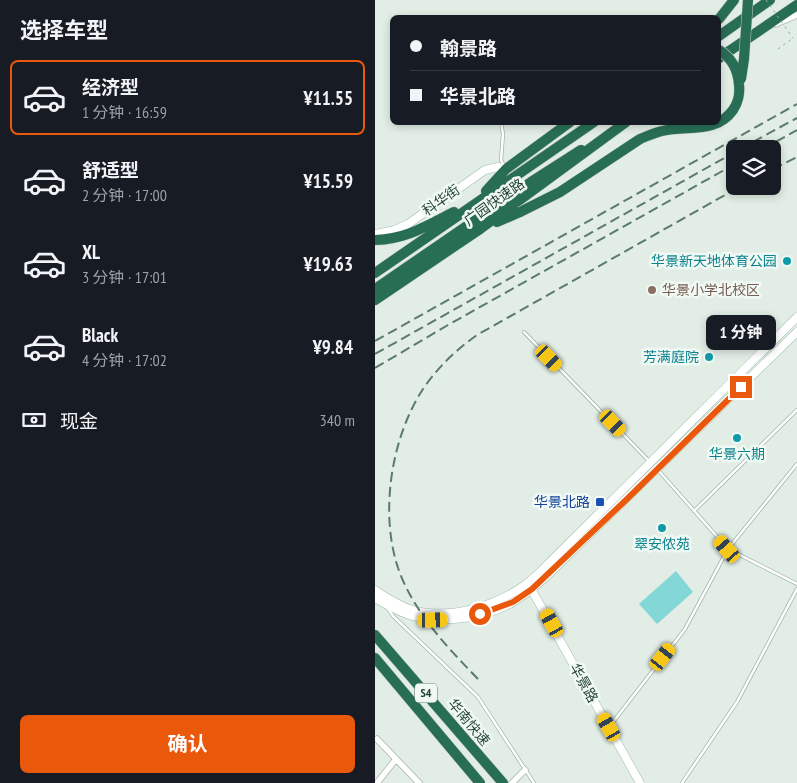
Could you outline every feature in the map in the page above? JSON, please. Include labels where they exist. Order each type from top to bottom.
[{"type":"highway","points":[[721,16],[734,0]]},
{"type":"highway","points":[[721,122],[736,105],[740,87],[744,59],[747,0]]},
{"type":"highway","points":[[721,35],[771,0]]},
{"type":"highway","points":[[721,57],[797,5]]},
{"type":"highway","points":[[721,52],[734,64],[740,87]]},
{"type":"highway","points":[[375,240],[393,239],[408,235],[479,200],[506,169],[566,125]]},
{"type":"highway","name":"广园快速路","points":[[375,273],[590,125]]},
{"type":"highway","name":"广园快速路","points":[[375,300],[480,229],[581,157],[622,125]]},
{"type":"highway","points":[[480,229],[560,192],[640,139],[651,134],[713,125]]},
{"type":"highway","points":[[375,289],[570,156],[602,139]]},
{"type":"highway","name":"华南快速","points":[[375,635],[503,783]]},
{"type":"highway","name":"S4","points":[[375,658],[480,783]]},
{"type":"street","points":[[758,31],[797,15]]},
{"type":"street","name":"科华街","points":[[375,234],[395,230],[408,224],[485,170],[498,167],[506,169]]},
{"type":"street","points":[[530,586],[797,316]]},
{"type":"street","points":[[375,598],[419,612],[459,611],[483,606],[530,586],[657,469],[797,332]]},
{"type":"street","name":"华景路","points":[[530,586],[641,783]]},
{"type":"street","points":[[375,590],[388,602]]},
{"type":"street","points":[[376,739],[419,783]]},
{"type":"street","points":[[377,783],[396,759]]},
{"type":"street","points":[[512,783],[525,770]]},
{"type":"lane","points":[[502,125],[503,134],[501,160],[506,169]]},
{"type":"lane","points":[[524,332],[651,462]]},
{"type":"lane","points":[[694,511],[797,410]]},
{"type":"lane","points":[[609,727],[685,629],[727,549],[797,464]]},
{"type":"lane","points":[[657,469],[727,549],[797,584]]},
{"type":"lane","points":[[682,783],[737,702],[797,589]]},
{"type":"lane","points":[[388,602],[393,616],[477,698],[534,783]]},
{"type":"path","points":[[766,0],[793,38],[778,49]]},
{"type":"water","points":[[676,571],[693,592],[657,624],[639,604]]},
{"type":"railway","points":[[375,341],[797,104]]},
{"type":"railway","points":[[757,140],[797,118]]},
{"type":"railway","points":[[779,140],[797,130]]},
{"type":"railway","points":[[375,354],[726,157]]},
{"type":"railway","points":[[781,165],[797,157]]},
{"type":"railway","points":[[375,368],[726,169]]},
{"type":"railway","points":[[478,679],[419,610],[404,583],[396,560],[391,536],[389,510],[391,484],[395,458],[411,410],[423,389],[441,366],[477,335],[726,194]]},
{"type":"place","name":"华景新天地体育公园","points":[[787,261]]},
{"type":"place","name":"华景小学北校区","points":[[652,290]]},
{"type":"place","name":"芳满庭院","points":[[709,357]]},
{"type":"place","name":"华景六期","points":[[737,438]]},
{"type":"place","name":"华景北路","points":[[600,502]]},
{"type":"place","name":"翠安侬苑","points":[[662,528]]},
{"type":"route","points":[[480,614],[513,602],[554,570],[741,387]]}]
